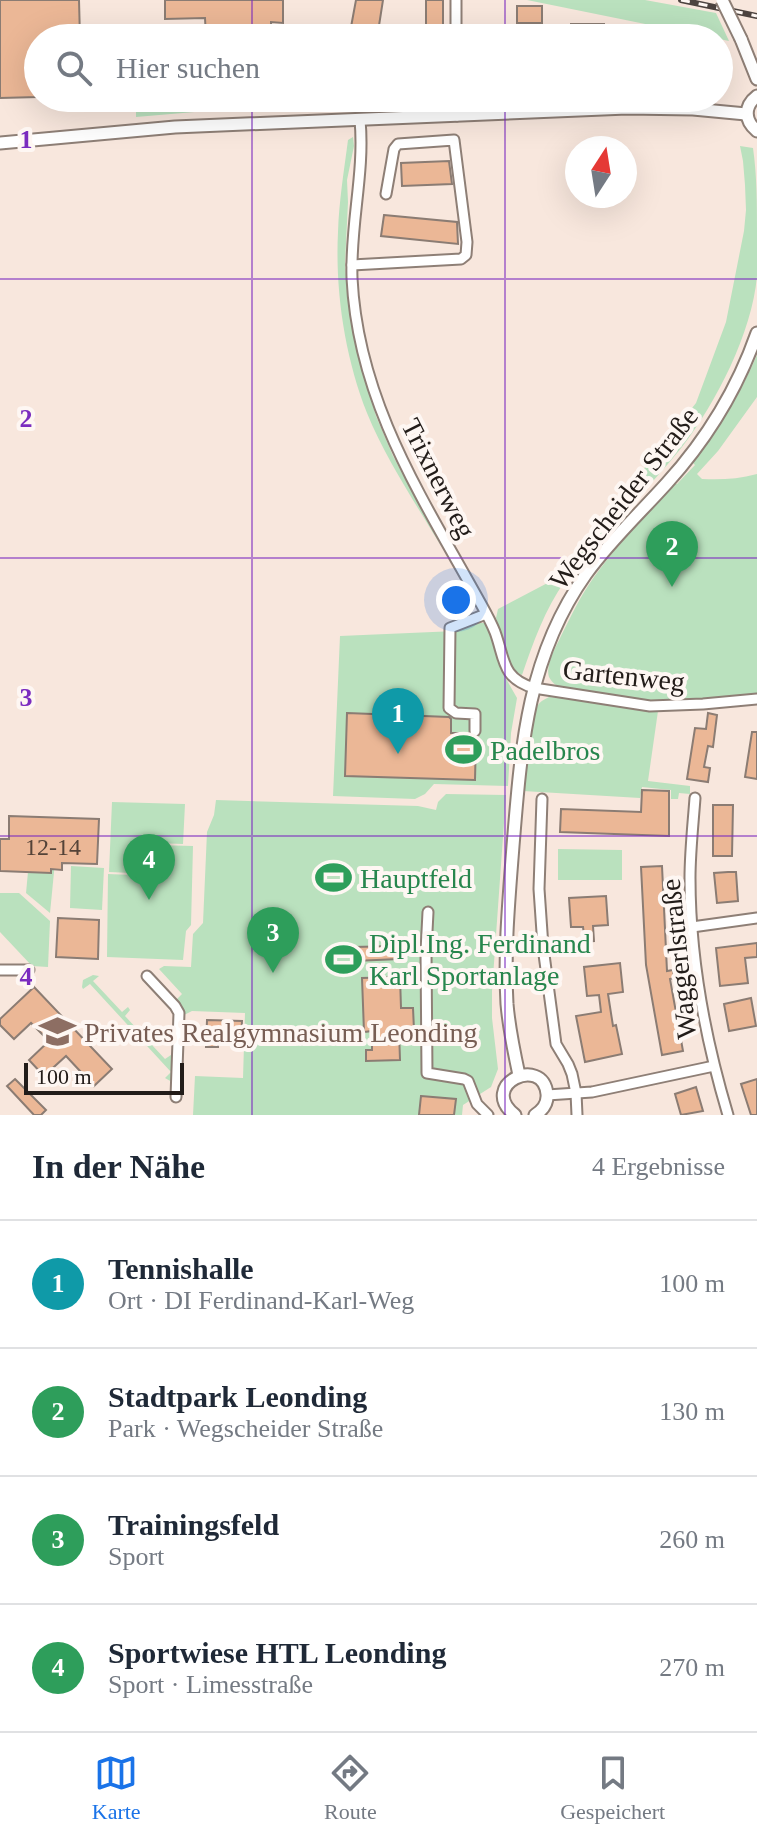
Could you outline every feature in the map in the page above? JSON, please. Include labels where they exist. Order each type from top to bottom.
[{"type":"street","points":[[456,0],[456,24]]},
{"type":"street","points":[[722,0],[757,79]]},
{"type":"street","points":[[757,96],[750,102],[746,114],[757,131]]},
{"type":"street","points":[[457,112],[457,116]]},
{"type":"street","points":[[0,143],[175,127],[542,112]]},
{"type":"street","points":[[720,112],[746,114]]},
{"type":"street","name":"Trixnerweg","points":[[360,120],[362,141],[352,265],[358,328],[368,374],[402,463],[486,614],[509,672],[520,683],[534,688]]},
{"type":"street","points":[[352,265],[461,259],[466,255],[454,140],[398,144],[394,149],[386,194]]},
{"type":"street","name":"Wegscheider Straße","points":[[519,1075],[507,1003],[506,950],[524,736],[534,688],[549,641],[573,594],[607,548],[669,481],[706,435],[736,384],[757,333]]},
{"type":"street","points":[[475,731],[475,714],[456,713],[449,708],[450,628],[486,614]]},
{"type":"street","name":"Gartenweg","points":[[534,688],[650,706],[757,699]]},
{"type":"street","name":"Waggerlstraße","points":[[695,798],[690,879],[692,927],[702,1009],[728,1115]]},
{"type":"street","points":[[542,799],[539,889],[546,974],[556,1044],[568,1064],[576,1093],[577,1115]]},
{"type":"street","points":[[428,912],[427,1073],[468,1081],[477,1104],[488,1115],[505,1103]]},
{"type":"street","points":[[692,927],[757,918]]},
{"type":"street","points":[[0,970],[29,970]]},
{"type":"street","points":[[147,976],[179,1013],[176,1097]]},
{"type":"street","name":"Waggerlstraße","points":[[547,1095],[592,1092],[714,1066]]},
{"type":"street","points":[[515,1115],[508,1110],[504,1091],[507,1084],[519,1075],[532,1076],[543,1084],[547,1095],[544,1107],[535,1115]]},
{"type":"green space","points":[[527,0],[645,0],[716,13],[721,24],[645,24]]},
{"type":"green space","points":[[136,112],[194,112],[136,117]]},
{"type":"green space","points":[[353,137],[347,180],[345,264],[357,351],[376,416],[393,456],[442,548],[375,431],[359,392],[347,347],[337,255],[348,140]]},
{"type":"green space","points":[[740,146],[753,148],[757,276],[754,298],[740,344],[719,389],[682,447],[592,546],[558,592],[540,626],[522,675],[513,670],[508,660],[496,618],[498,609],[557,578],[696,403],[726,322],[744,231],[745,185]]},
{"type":"green space","points":[[757,355],[757,397],[718,451],[697,474],[702,479],[716,479],[757,474],[757,694],[657,703],[559,687],[549,677],[550,662],[585,591],[623,541],[695,465],[693,463],[736,398]]},
{"type":"green space","points":[[480,623],[487,626],[501,670],[517,698],[511,733],[508,786],[434,784],[415,799],[333,796],[340,636],[456,631]]},
{"type":"green space","points":[[549,697],[658,711],[648,781],[690,786],[690,794],[679,793],[678,799],[671,799],[671,790],[642,787],[640,798],[523,791],[535,712],[539,703]]},
{"type":"green space","name":"Dipl.Ing. Ferdinand Karl Sportanlage","points":[[446,794],[506,795],[492,991],[498,1069],[491,1087],[463,1105],[462,1115],[193,1115],[195,1076],[243,1078],[245,1013],[192,1011],[184,1015],[176,1000],[182,994],[159,969],[164,966],[191,967],[193,934],[203,923],[207,832],[216,800],[418,806],[436,810],[438,802]]},
{"type":"green space","points":[[112,802],[185,804],[183,844],[155,845],[193,846],[191,925],[186,931],[183,960],[107,957],[108,874],[155,876],[109,872]]},
{"type":"green space","points":[[558,849],[622,850],[622,880],[558,880]]},
{"type":"green space","points":[[55,862],[50,913],[26,893],[28,872]]},
{"type":"green space","points":[[71,866],[104,868],[102,910],[70,908]]},
{"type":"green space","points":[[0,893],[19,893],[50,921],[48,967],[32,966],[0,932]]},
{"type":"green space","points":[[93,975],[99,976],[93,981],[122,1012],[128,1007],[130,1010],[125,1016],[165,1059],[171,1055],[172,1082],[165,1078],[171,1072],[90,984],[83,989],[83,980]]},
{"type":"building","points":[[0,0],[79,0],[80,24],[24,24],[24,97],[0,98]]},
{"type":"building","points":[[165,0],[283,0],[283,23],[205,24],[205,18],[165,19]]},
{"type":"building","points":[[356,0],[383,0],[379,24],[352,24]]},
{"type":"building","points":[[426,0],[443,0],[443,24],[426,24]]},
{"type":"building","points":[[517,6],[542,6],[542,23],[517,23]]},
{"type":"building","points":[[449,161],[452,184],[402,186],[401,163]]},
{"type":"building","points":[[384,215],[457,222],[458,244],[381,236]]},
{"type":"building","points":[[347,713],[449,717],[451,733],[468,733],[476,738],[475,780],[345,776]]},
{"type":"building","points":[[708,713],[717,715],[713,747],[708,746],[704,767],[710,768],[708,782],[687,779],[695,728],[706,729]]},
{"type":"building","points":[[752,732],[757,732],[757,779],[745,777]]},
{"type":"building","points":[[642,790],[669,791],[669,836],[560,832],[561,809],[641,812]]},
{"type":"building","points":[[713,805],[733,805],[732,856],[713,856]]},
{"type":"building","points":[[9,816],[99,819],[97,864],[62,863],[62,870],[51,869],[51,873],[0,871],[0,839],[9,839]]},
{"type":"building","points":[[662,866],[667,971],[673,970],[674,978],[670,979],[683,1051],[662,1055],[646,965],[641,867]]},
{"type":"building","points":[[736,872],[738,901],[717,903],[714,873]]},
{"type":"building","points":[[606,896],[608,925],[593,926],[594,941],[585,942],[583,927],[571,927],[569,898]]},
{"type":"building","points":[[58,918],[99,920],[98,959],[56,957]]},
{"type":"building","points":[[757,943],[757,957],[745,958],[748,983],[720,986],[716,948]]},
{"type":"building","points":[[398,946],[399,959],[354,961],[353,947]]},
{"type":"building","points":[[620,963],[623,992],[608,994],[613,1026],[616,1025],[622,1054],[585,1062],[576,1016],[601,1012],[599,995],[587,996],[584,967]]},
{"type":"building","points":[[400,977],[401,1008],[413,1008],[414,1030],[399,1030],[400,1060],[366,1061],[366,1050],[372,1050],[372,1031],[364,1032],[362,978]]},
{"type":"building","name":"Privates Realgymnasium Leonding","points":[[34,987],[112,1069],[94,1086],[66,1056],[44,1076],[29,1060],[49,1041],[31,1023],[14,1039],[0,1025],[0,1019]]},
{"type":"building","points":[[751,998],[756,1026],[729,1031],[724,1004]]},
{"type":"building","points":[[207,1020],[242,1021],[241,1039],[218,1037],[218,1047],[206,1047]]},
{"type":"building","points":[[15,1079],[46,1110],[41,1115],[34,1115],[7,1086]]},
{"type":"building","points":[[757,1079],[757,1115],[751,1115],[741,1084]]},
{"type":"building","points":[[696,1087],[703,1111],[681,1115],[675,1094]]},
{"type":"building","points":[[421,1096],[456,1099],[454,1115],[419,1115]]},
{"type":"railway","points":[[681,0],[757,16]]},
{"type":"place","name":"Stadtpark Leonding","points":[[672,587]]},
{"type":"place","name":"Padelbros","points":[[464,750]]},
{"type":"place","name":"Tennishalle","points":[[398,754]]},
{"type":"place","name":"Hauptfeld","points":[[334,878]]},
{"type":"place","name":"Sportwiese HTL Leonding","points":[[149,900]]},
{"type":"place","name":"Dipl.Ing. Ferdinand Karl Sportanlage","points":[[343,959]]},
{"type":"place","name":"Trainingsfeld","points":[[273,973]]},
{"type":"place","name":"Privates Realgymnasium Leonding","points":[[58,1032]]}]
